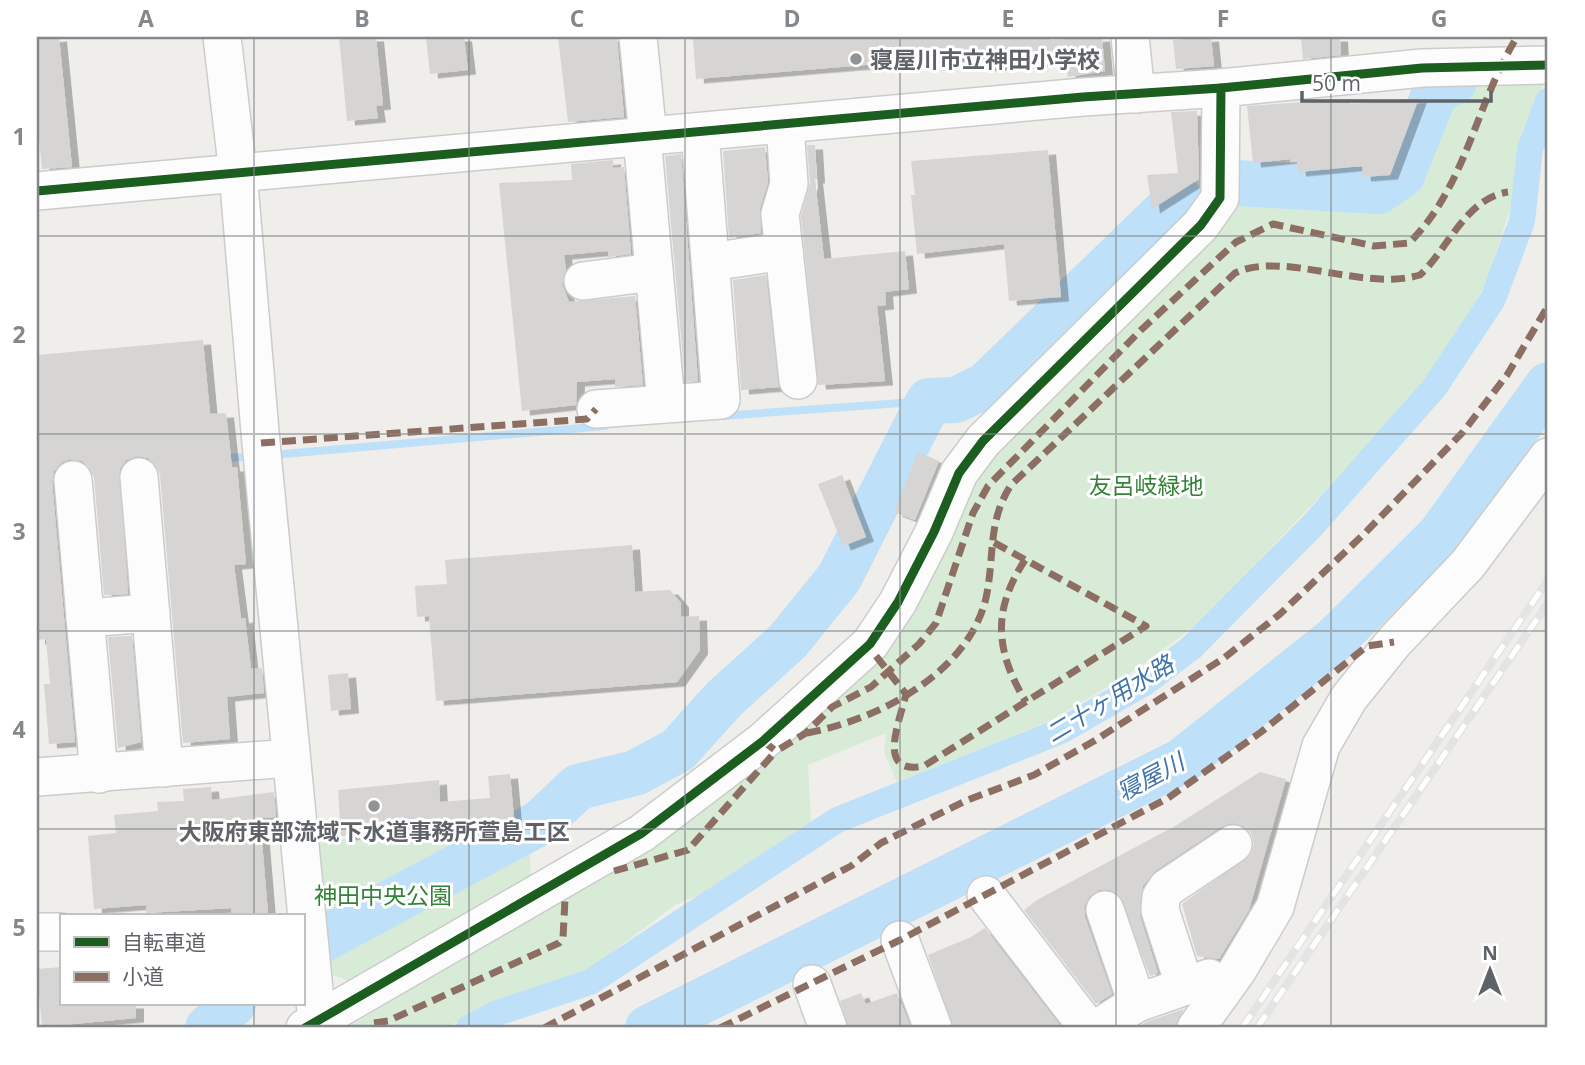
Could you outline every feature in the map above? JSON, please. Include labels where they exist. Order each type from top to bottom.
[{"type":"street","points":[[222,37],[238,173],[305,922],[311,1025],[642,834],[763,741],[870,644],[904,590],[959,473],[983,442],[1200,225],[1220,198],[1221,88]]},
{"type":"street","points":[[638,37],[666,403]]},
{"type":"street","points":[[1130,37],[1136,94]]},
{"type":"street","points":[[37,191],[1221,88],[1421,52],[1548,65]]},
{"type":"street","points":[[785,124],[789,184],[780,214],[798,380]]},
{"type":"street","points":[[597,409],[721,400],[700,132]]},
{"type":"street","points":[[710,262],[784,251]]},
{"type":"street","points":[[583,281],[654,272]]},
{"type":"street","points":[[1196,1028],[1237,971],[1275,906],[1321,746],[1349,698],[1394,642],[1468,564],[1548,457]]},
{"type":"street","points":[[139,477],[164,768]]},
{"type":"street","points":[[73,480],[99,774]]},
{"type":"street","points":[[85,618],[151,613]]},
{"type":"street","points":[[37,777],[290,758]]},
{"type":"street","points":[[1184,984],[1160,910],[1161,897],[1167,888],[1233,844]]},
{"type":"street","points":[[986,895],[1088,1028]]},
{"type":"street","points":[[1105,910],[1137,1003]]},
{"type":"street","points":[[37,932],[60,932]]},
{"type":"street","points":[[900,940],[933,1028]]},
{"type":"street","points":[[1098,1028],[1137,1003],[1184,984],[1237,971]]},
{"type":"street","points":[[811,984],[828,1028]]},
{"type":"green space","name":"友呂岐緑地","points":[[1545,81],[1522,131],[1510,209],[1489,275],[1458,339],[1410,401],[1203,620],[1128,675],[1050,721],[897,782],[884,752],[886,733],[808,765],[811,822],[728,883],[675,905],[601,960],[590,972],[486,1006],[446,1028],[347,1028],[556,901],[798,727],[962,487],[1237,187],[1262,184],[1379,193],[1404,177],[1437,93],[1455,84]]},
{"type":"green space","name":"神田中央公園","points":[[528,825],[531,876],[350,982],[331,974],[319,841]]},
{"type":"building","points":[[59,37],[72,167],[42,169],[37,116],[37,39]]},
{"type":"building","points":[[339,37],[376,37],[383,105],[376,106],[378,118],[347,121]]},
{"type":"building","points":[[426,37],[464,37],[468,70],[430,74]]},
{"type":"building","points":[[558,37],[617,37],[624,117],[568,122]]},
{"type":"building","points":[[1049,37],[1050,40],[1102,37],[1105,71],[1068,77],[1066,60],[987,67],[986,55],[696,79],[693,39]]},
{"type":"building","points":[[1211,37],[1214,66],[1176,69],[1173,40]]},
{"type":"building","points":[[1301,37],[1340,37],[1341,55],[1303,59]]},
{"type":"building","points":[[1419,98],[1390,175],[1363,177],[1362,166],[1298,172],[1297,162],[1290,162],[1290,159],[1253,163],[1247,106],[1350,99],[1350,104]]},
{"type":"building","points":[[1197,111],[1199,179],[1152,209],[1147,175],[1178,173],[1171,112]]},
{"type":"building","points":[[807,145],[815,145],[815,179],[824,259],[905,251],[909,289],[885,292],[886,305],[877,306],[885,381],[818,385],[801,216],[810,183]]},
{"type":"building","points":[[765,147],[768,182],[760,208],[761,233],[729,238],[723,151]]},
{"type":"building","points":[[1048,150],[1061,297],[1009,301],[1004,244],[917,254],[911,195],[915,195],[911,161]]},
{"type":"building","points":[[681,154],[698,381],[685,382],[665,156]]},
{"type":"building","points":[[613,160],[613,168],[624,167],[631,254],[608,257],[608,251],[564,255],[566,270],[562,284],[569,302],[635,296],[643,385],[615,387],[615,379],[577,382],[576,405],[522,411],[499,183],[572,180],[571,164]]},
{"type":"building","points":[[766,275],[779,387],[741,390],[733,280]]},
{"type":"building","points":[[203,340],[210,414],[226,413],[232,467],[237,467],[246,564],[234,565],[241,619],[245,618],[251,669],[262,668],[264,693],[227,697],[230,739],[183,743],[160,475],[157,466],[148,458],[138,456],[126,460],[120,469],[128,594],[104,595],[94,477],[91,469],[82,461],[70,459],[62,462],[54,471],[52,482],[75,742],[49,744],[44,684],[50,684],[46,639],[37,640],[37,355]]},
{"type":"building","points":[[918,452],[939,461],[915,520],[894,512]]},
{"type":"building","points":[[842,475],[866,537],[843,546],[818,484]]},
{"type":"building","points":[[632,545],[635,592],[670,590],[681,603],[681,617],[699,616],[700,650],[677,682],[436,701],[429,616],[417,617],[415,586],[447,584],[445,560]]},
{"type":"building","points":[[132,636],[141,742],[118,748],[108,637]]},
{"type":"building","points":[[348,673],[351,709],[331,711],[328,675]]},
{"type":"building","points":[[1260,772],[1286,779],[1249,910],[1219,959],[1197,956],[1182,904],[1251,854],[1254,843],[1251,833],[1243,826],[1232,823],[1221,827],[1155,871],[1143,886],[1140,916],[1158,973],[1150,976],[1119,895],[1110,890],[1099,890],[1089,897],[1084,907],[1085,917],[1112,994],[1096,1004],[1024,910],[1037,900],[1175,826]]},
{"type":"building","points":[[510,774],[514,818],[446,825],[447,829],[341,836],[338,790],[439,780],[440,802],[490,798],[488,776]]},
{"type":"building","points":[[211,787],[212,800],[274,792],[276,817],[260,818],[268,913],[231,914],[231,908],[146,913],[146,905],[94,909],[88,836],[116,833],[114,815],[158,811],[157,802],[184,801],[183,789]]},
{"type":"building","points":[[985,928],[1062,1028],[953,1028],[928,955],[971,937]]},
{"type":"building","points":[[60,967],[60,1006],[136,1006],[136,1018],[42,1027],[37,969]]},
{"type":"building","points":[[861,993],[866,1004],[897,993],[911,1028],[848,1028],[840,1001]]},
{"type":"building","points":[[1184,1009],[1175,1028],[1137,1028],[1146,1022]]},
{"type":"waterway","points":[[1237,183],[1378,191],[1402,175],[1435,92],[1454,82]]},
{"type":"waterway","name":"二十ヶ用水路","points":[[469,1028],[497,1013],[590,982],[837,820],[1061,731],[1146,682],[1191,648],[1312,526],[1434,388],[1493,299],[1522,221],[1530,149],[1548,101]]},
{"type":"waterway","points":[[304,949],[541,822],[578,787],[635,773],[678,750],[724,699],[788,641],[839,578],[929,401],[956,400],[986,385],[1179,198]]},
{"type":"waterway","name":"寝屋川","points":[[648,1028],[1182,761],[1334,640],[1440,535],[1548,385]]},
{"type":"waterway","points":[[722,416],[929,401]]},
{"type":"waterway","points":[[272,455],[605,426]]},
{"type":"waterway","points":[[220,459],[252,456]]},
{"type":"waterway","points":[[81,472],[165,464]]},
{"type":"waterway","points":[[208,1028],[231,1006]]},
{"type":"railway","points":[[1242,1028],[1548,580]]},
{"type":"railway","points":[[1257,1028],[1548,603]]},
{"type":"marked path","points":[[763,741],[776,751],[806,733],[832,707],[871,687],[919,644],[936,623],[973,513],[988,486],[1141,330],[1236,242],[1273,224],[1374,246],[1409,243],[1444,196],[1517,37]]},
{"type":"marked path","points":[[807,733],[834,727],[890,705],[940,671],[960,649],[976,625],[989,583],[998,512],[1011,485],[1235,273],[1255,267],[1276,266],[1374,279],[1420,275],[1469,214],[1493,196],[1508,192]]},
{"type":"marked path","points":[[544,1028],[851,866],[881,843],[965,801],[1034,775],[1094,741],[1224,658],[1280,614],[1365,533],[1463,432],[1507,375],[1548,306]]},
{"type":"marked path","points":[[261,443],[587,419],[596,409]]},
{"type":"marked path","points":[[876,656],[906,694],[896,731],[895,755],[900,763],[909,767],[924,766],[1146,626],[993,542]]},
{"type":"marked path","points":[[1025,560],[1007,596],[1002,631],[1008,665],[1026,702]]},
{"type":"marked path","points":[[720,1028],[900,940],[1168,798],[1261,732],[1367,646],[1394,642]]},
{"type":"marked path","points":[[614,871],[688,850],[776,751]]},
{"type":"marked path","points":[[374,1023],[388,1021],[559,943],[563,938],[565,899]]},
{"type":"cycle path","points":[[305,1028],[642,833],[763,741],[870,644],[898,602],[934,532],[959,473],[983,441],[1201,225],[1220,198],[1221,88],[1422,68],[1548,65]]},
{"type":"cycle path","points":[[37,191],[1083,97],[1221,88]]},
{"type":"place","name":"寝屋川市立神田小学校","points":[[856,59]]},
{"type":"place","name":"大阪府東部流域下水道事務所萱島工区","points":[[374,806]]}]
